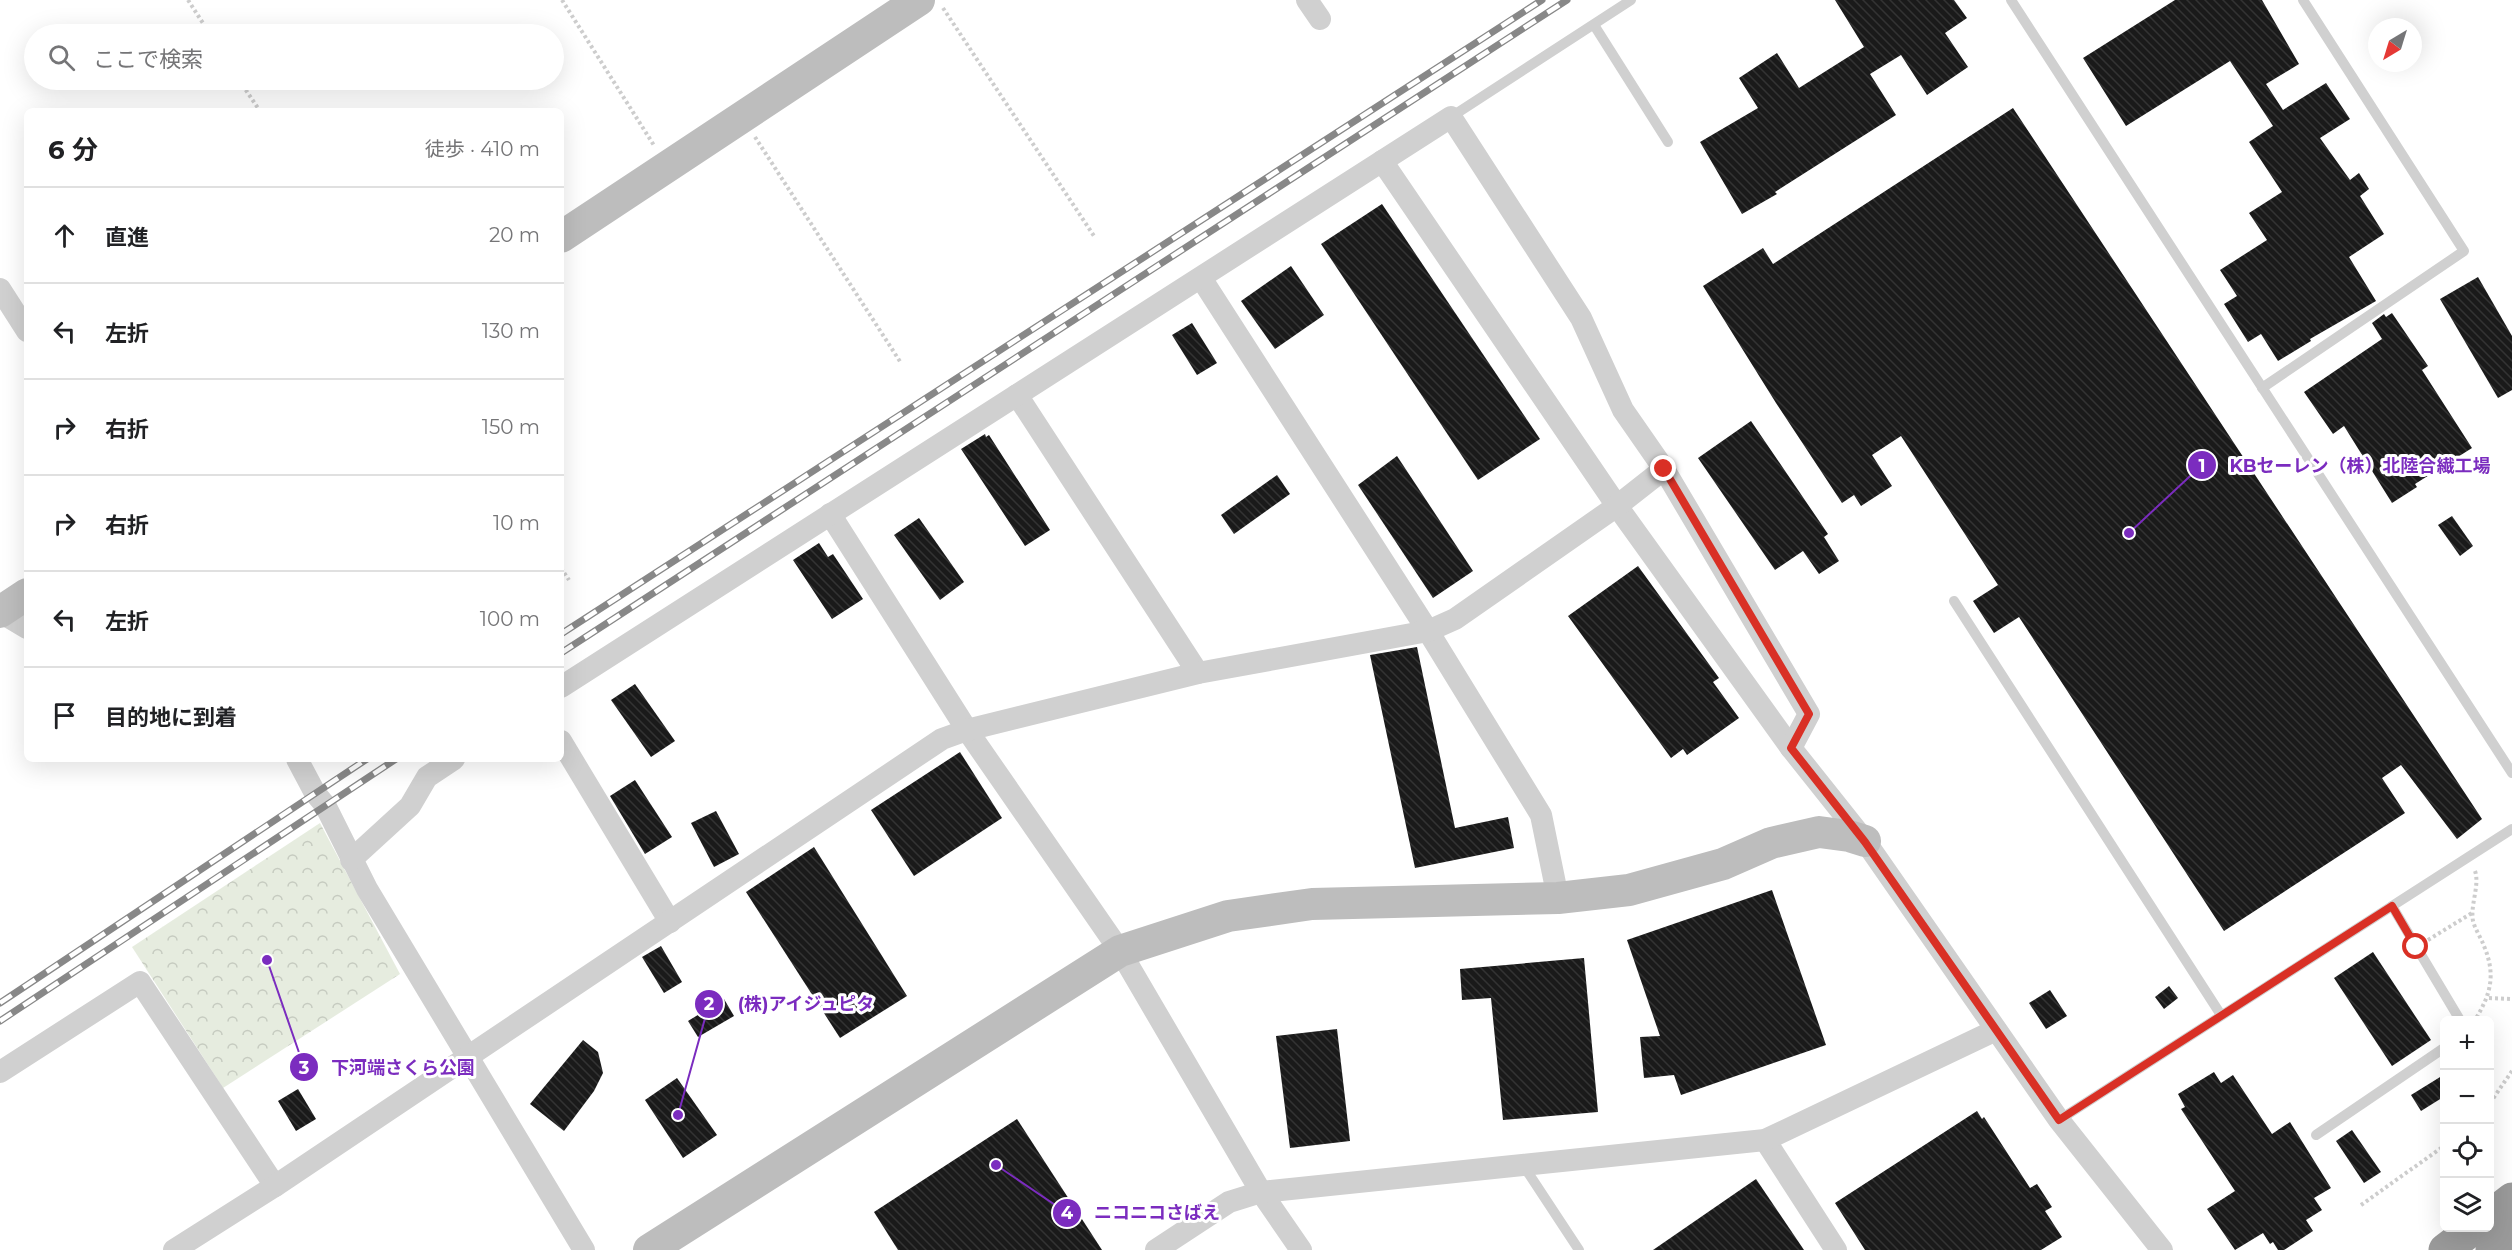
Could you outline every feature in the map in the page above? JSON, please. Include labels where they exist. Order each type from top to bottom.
[{"type":"highway","points":[[2494,1213],[2512,1199]]},
{"type":"highway","points":[[2445,1250],[2468,1232]]},
{"type":"highway","points":[[2492,1250],[2512,1235]]},
{"type":"street","points":[[564,235],[919,0]]},
{"type":"street","points":[[564,685],[1451,117],[1581,318],[1623,410],[1664,469],[1809,714],[1791,748]]},
{"type":"street","points":[[1382,161],[1617,506],[1791,748],[1865,842],[2059,1120],[2162,1250]]},
{"type":"street","points":[[1201,278],[1428,631],[1541,815],[1557,898]]},
{"type":"street","points":[[0,289],[24,326]]},
{"type":"street","points":[[1017,395],[1198,673]]},
{"type":"street","points":[[174,1250],[276,1186],[942,739],[967,730],[1198,673],[1428,631],[1455,619],[1617,506],[1664,469]]},
{"type":"street","points":[[830,514],[967,730],[1120,951],[1261,1192],[1301,1250]]},
{"type":"street","points":[[24,596],[0,612],[24,626]]},
{"type":"street","points":[[564,746],[670,921]]},
{"type":"street","points":[[299,762],[325,805],[351,860],[466,1057],[584,1250]]},
{"type":"street","points":[[351,860],[411,806],[427,777],[450,762]]},
{"type":"street","points":[[649,1250],[1120,951],[1228,916],[1312,904],[1557,898],[1629,890],[1723,864],[1771,843],[1819,832],[1849,836],[1865,842]]},
{"type":"street","points":[[0,1072],[140,982],[276,1186]]},
{"type":"street","points":[[1156,1250],[1229,1202],[1261,1192],[1765,1140],[1996,1030]]},
{"type":"street","points":[[1765,1140],[1836,1250]]},
{"type":"lane","points":[[1451,117],[1631,0]]},
{"type":"lane","points":[[2011,0],[2512,773]]},
{"type":"lane","points":[[2262,388],[2464,251],[2303,0]]},
{"type":"lane","points":[[1593,25],[1668,142]]},
{"type":"lane","points":[[1954,601],[2222,1016]]},
{"type":"lane","points":[[2059,1120],[2512,829]]},
{"type":"lane","points":[[2392,906],[2458,1016]]},
{"type":"lane","points":[[2316,1135],[2440,1051]]},
{"type":"lane","points":[[1523,1165],[1579,1250]]},
{"type":"path","points":[[188,0],[204,24]]},
{"type":"path","points":[[562,0],[667,166]]},
{"type":"path","points":[[938,0],[1094,236]]},
{"type":"path","points":[[246,90],[258,108]]},
{"type":"path","points":[[741,116],[902,363]]},
{"type":"path","points":[[564,572],[569,580]]},
{"type":"path","points":[[2469,856],[2477,876],[2473,922],[2492,969],[2489,998],[2478,1016]]},
{"type":"path","points":[[2416,947],[2473,912]]},
{"type":"path","points":[[2489,998],[2512,999]]},
{"type":"path","points":[[2494,1097],[2512,1071]]},
{"type":"path","points":[[2361,1205],[2440,1150]]},
{"type":"green space","points":[[320,823],[400,974],[223,1088],[132,947]]},
{"type":"building","points":[[1835,0],[1954,0],[1967,18],[1945,33],[1968,67],[1927,95],[1901,55],[1870,74],[1896,115],[1775,192],[1777,194],[1742,214],[1700,142],[1758,108],[1739,78],[1777,53],[1799,88],[1864,47]]},
{"type":"building","points":[[2175,0],[2262,0],[2299,64],[2266,84],[2283,110],[2326,83],[2350,119],[2320,138],[2350,180],[2359,173],[2369,189],[2360,196],[2384,234],[2349,257],[2376,301],[2310,339],[2311,341],[2278,361],[2261,334],[2248,342],[2224,304],[2237,296],[2220,270],[2267,240],[2249,213],[2282,192],[2249,142],[2273,126],[2230,61],[2126,126],[2083,58]]},
{"type":"building","points":[[2013,108],[2482,819],[2457,839],[2401,765],[2382,778],[2405,813],[2224,931],[2019,617],[1994,633],[1973,601],[1998,585],[1901,436],[1872,455],[1892,486],[1861,506],[1854,495],[1842,503],[1703,286],[1763,248],[1773,264]]},
{"type":"building","points":[[1382,204],[1540,439],[1478,480],[1321,244]]},
{"type":"building","points":[[1291,266],[1324,315],[1275,349],[1241,301]]},
{"type":"building","points":[[2478,277],[2512,336],[2512,390],[2498,398],[2440,299]]},
{"type":"building","points":[[2392,313],[2428,366],[2422,370],[2472,448],[2415,484],[2417,487],[2392,503],[2344,426],[2333,434],[2304,392],[2382,339],[2372,323],[2384,314],[2386,317]]},
{"type":"building","points":[[1192,323],[1217,363],[1197,375],[1172,335]]},
{"type":"building","points":[[1751,421],[1828,534],[1824,537],[1839,561],[1819,574],[1803,551],[1775,570],[1698,458]]},
{"type":"building","points":[[985,434],[986,437],[989,435],[1050,530],[1025,546],[961,449]]},
{"type":"building","points":[[1397,456],[1473,571],[1433,598],[1358,485]]},
{"type":"building","points":[[1277,475],[1290,494],[1234,534],[1221,515]]},
{"type":"building","points":[[2452,516],[2473,546],[2460,556],[2438,525]]},
{"type":"building","points":[[919,518],[964,582],[940,600],[894,535]]},
{"type":"building","points":[[819,543],[828,557],[833,554],[863,599],[832,619],[793,560]]},
{"type":"building","points":[[1638,566],[1719,678],[1713,682],[1739,718],[1687,755],[1683,749],[1671,758],[1568,616]]},
{"type":"building","points":[[1417,647],[1455,828],[1508,817],[1514,848],[1415,868],[1370,655]]},
{"type":"building","points":[[635,684],[675,741],[651,757],[611,700]]},
{"type":"building","points":[[960,752],[1002,818],[914,876],[871,810]]},
{"type":"building","points":[[635,780],[672,837],[645,854],[610,796]]},
{"type":"building","points":[[716,811],[739,854],[714,867],[691,823]]},
{"type":"building","points":[[814,847],[907,996],[840,1038],[746,892]]},
{"type":"building","points":[[1772,890],[1826,1045],[1681,1095],[1674,1075],[1644,1078],[1640,1037],[1660,1036],[1627,940]]},
{"type":"building","points":[[661,946],[682,982],[664,993],[642,957]]},
{"type":"building","points":[[2373,952],[2431,1040],[2392,1066],[2334,978]]},
{"type":"building","points":[[1584,958],[1598,1112],[1503,1120],[1491,998],[1462,1000],[1460,969]]},
{"type":"building","points":[[2169,986],[2178,998],[2164,1009],[2155,997]]},
{"type":"building","points":[[2050,990],[2067,1016],[2046,1029],[2029,1003]]},
{"type":"building","points":[[724,999],[734,1016],[698,1037],[688,1021]]},
{"type":"building","points":[[1337,1029],[1350,1141],[1290,1148],[1276,1036]]},
{"type":"building","points":[[583,1040],[598,1052],[603,1073],[594,1091],[564,1131],[530,1104]]},
{"type":"building","points":[[2214,1072],[2221,1083],[2233,1075],[2272,1134],[2290,1122],[2331,1188],[2314,1198],[2322,1210],[2306,1220],[2313,1231],[2284,1250],[2278,1250],[2273,1242],[2270,1244],[2263,1233],[2235,1250],[2207,1209],[2235,1191],[2181,1109],[2185,1107],[2178,1094]]},
{"type":"building","points":[[2440,1077],[2440,1099],[2421,1111],[2411,1095]]},
{"type":"building","points":[[677,1078],[717,1135],[683,1158],[645,1100]]},
{"type":"building","points":[[298,1089],[316,1119],[296,1131],[278,1101]]},
{"type":"building","points":[[1977,1111],[1982,1119],[1984,1117],[2030,1188],[2037,1184],[2052,1207],[2045,1211],[2062,1237],[2041,1250],[1865,1250],[1835,1203]]},
{"type":"building","points":[[1017,1119],[1102,1250],[898,1250],[874,1212]]},
{"type":"building","points":[[2352,1130],[2381,1172],[2364,1183],[2336,1141]]},
{"type":"building","points":[[1756,1179],[1804,1250],[1653,1250]]},
{"type":"railway","points":[[564,632],[1542,0]]},
{"type":"railway","points":[[564,651],[1567,0]]},
{"type":"railway","points":[[0,1003],[362,762]]},
{"type":"railway","points":[[0,1021],[391,762]]},
{"type":"place","name":"KBセーレン（株）北陸合繊工場","points":[[2129,533]]},
{"type":"place","name":"下河端さくら公園","points":[[267,960]]},
{"type":"place","name":"(株)アイジュピタ","points":[[678,1115]]},
{"type":"place","name":"ニコニコさばえ","points":[[996,1165]]},
{"type":"route","points":[[1664,469],[1809,714],[1791,748],[1865,842],[2059,1120],[2392,906],[2416,947]]}]
